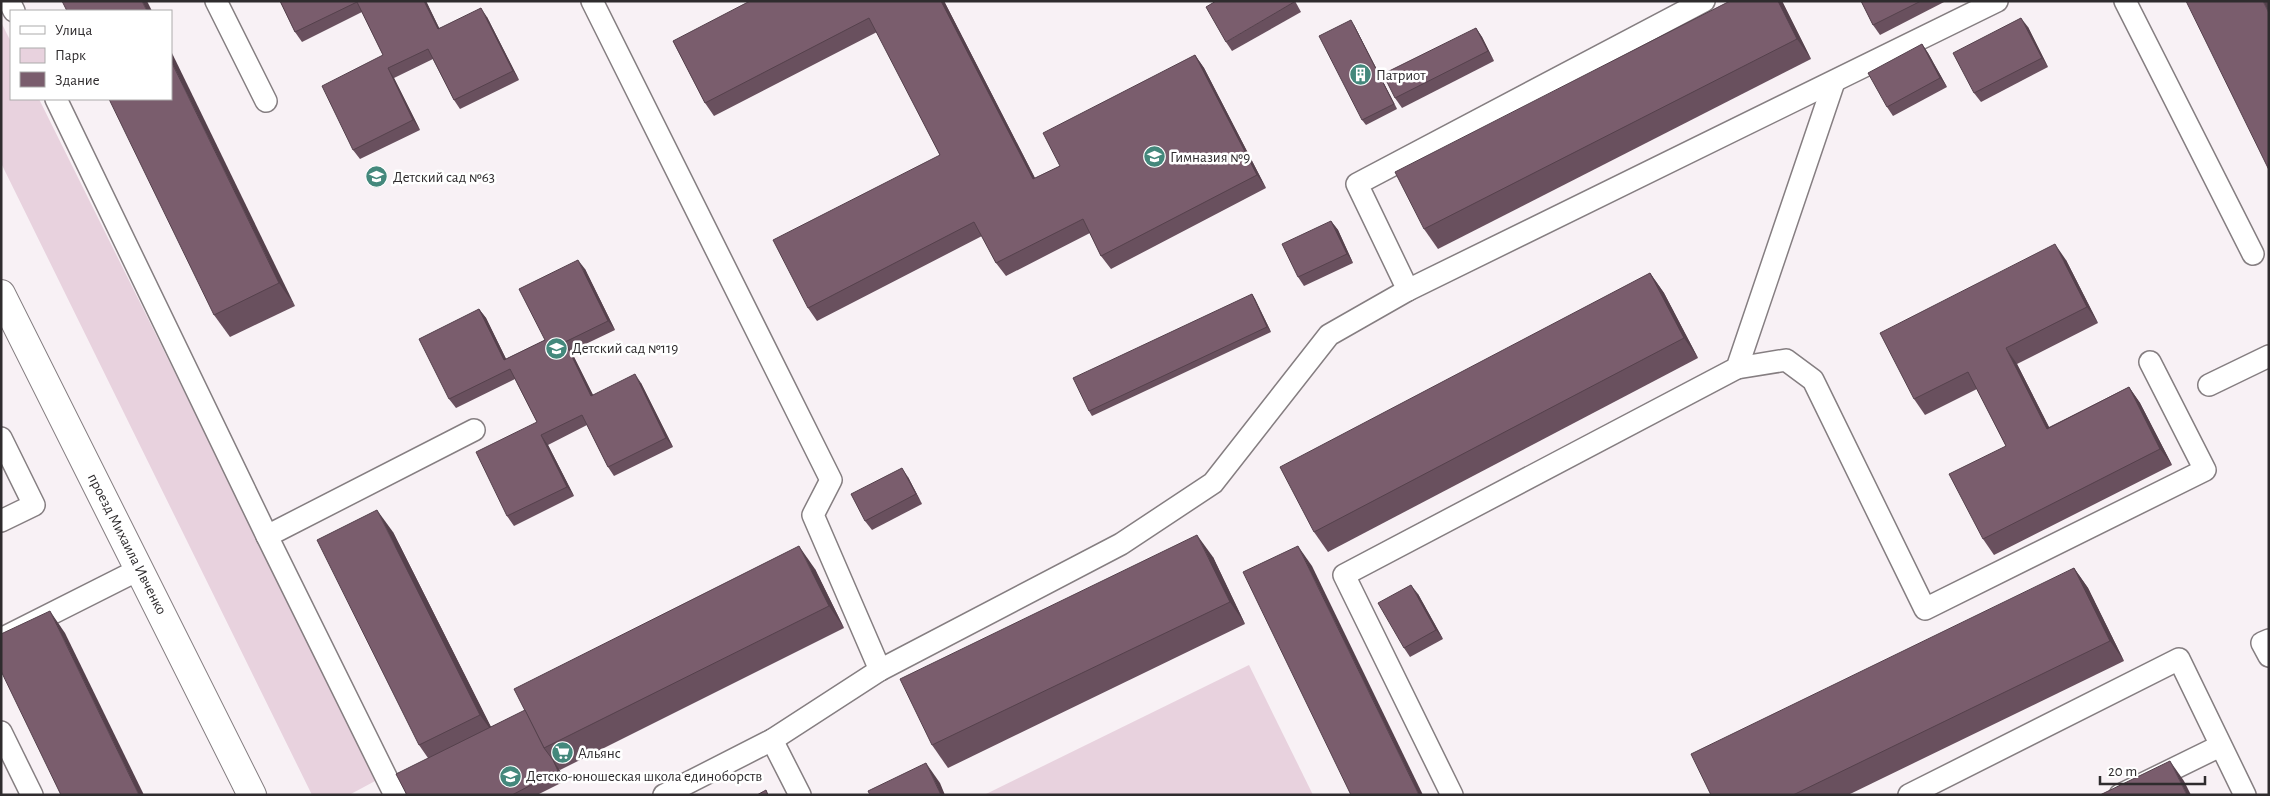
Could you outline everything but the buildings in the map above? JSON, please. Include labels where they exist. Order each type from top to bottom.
[{"type":"street","name":"проезд Михаила Ивченко","points":[[1,294],[252,795]]},
{"type":"lane","points":[[216,1],[266,102]]},
{"type":"lane","points":[[592,1],[831,480],[813,515],[880,670]]},
{"type":"lane","points":[[1408,290],[1356,184],[1704,1]]},
{"type":"lane","points":[[664,795],[772,740],[880,670],[1121,544],[1214,483],[1329,335],[1408,290],[1997,1]]},
{"type":"lane","points":[[2125,1],[2253,254]]},
{"type":"lane","points":[[1737,368],[1834,82]]},
{"type":"lane","points":[[56,100],[267,536],[395,795]]},
{"type":"lane","points":[[2209,385],[2269,356]]},
{"type":"lane","points":[[1452,795],[1344,575],[1737,368],[1786,360],[1813,380],[1926,610],[2205,470],[2150,362]]},
{"type":"lane","points":[[267,536],[474,430]]},
{"type":"lane","points":[[1,438],[34,504],[1,521]]},
{"type":"lane","points":[[1,639],[140,569]]},
{"type":"lane","points":[[2269,640],[2262,643],[2269,656]]},
{"type":"lane","points":[[1909,795],[2179,659],[2245,795]]},
{"type":"lane","points":[[1,732],[32,795]]},
{"type":"lane","points":[[772,740],[800,795]]},
{"type":"lane","points":[[2120,795],[2220,746]]},
{"type":"green space","points":[[1,22],[10,40],[10,100],[39,100],[377,780],[349,795],[312,795],[1,163]]},
{"type":"green space","points":[[1249,665],[1313,795],[986,794]]},
{"type":"place","name":"Патриот","points":[[1360,75]]},
{"type":"place","name":"Гимназия №9","points":[[1154,157]]},
{"type":"place","name":"Детский сад №63","points":[[377,177]]},
{"type":"place","name":"Детский сад №119","points":[[556,348]]},
{"type":"place","name":"Альянс","points":[[562,753]]},
{"type":"place","name":"Детско-юношеская школа единоборств","points":[[510,776]]}]
